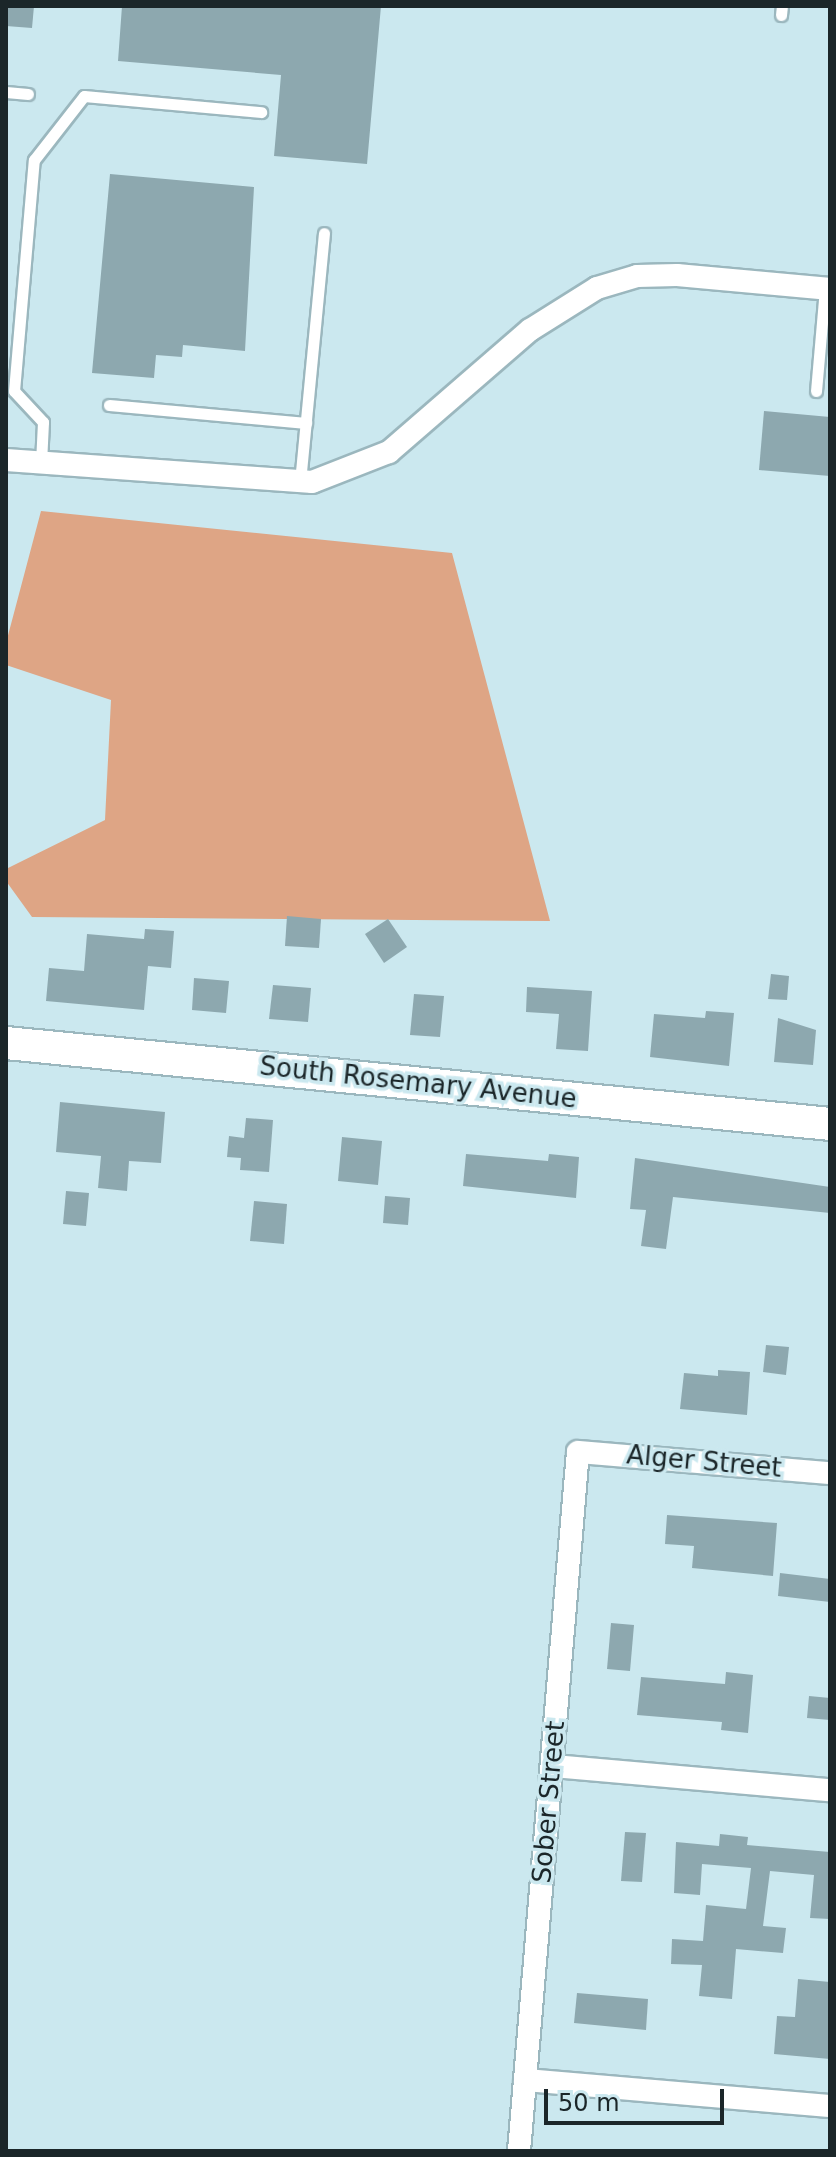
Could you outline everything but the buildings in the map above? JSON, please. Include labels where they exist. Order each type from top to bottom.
[{"type":"street","points":[[6,460],[300,482],[360,468],[389,452],[530,330],[597,288],[637,276],[677,275],[827,288]]},
{"type":"street","name":"South Rosemary Avenue","points":[[6,1043],[830,1124]]},
{"type":"street","name":"Alger Street","points":[[578,1452],[830,1473]]},
{"type":"street","name":"Sober Street","points":[[519,2151],[578,1452]]},
{"type":"street","points":[[553,1766],[830,1790]]},
{"type":"street","points":[[525,2080],[830,2106]]},
{"type":"lane","points":[[6,92],[28,94]]},
{"type":"lane","points":[[41,463],[43,422],[14,391],[34,160],[84,96],[261,112]]},
{"type":"lane","points":[[300,482],[324,233]]},
{"type":"lane","points":[[816,391],[827,288]]},
{"type":"lane","points":[[109,405],[306,423]]},
{"type":"shaded area","points":[[41,511],[452,553],[550,921],[32,917],[6,881],[6,869],[105,820],[111,700],[6,665],[6,643]]}]
